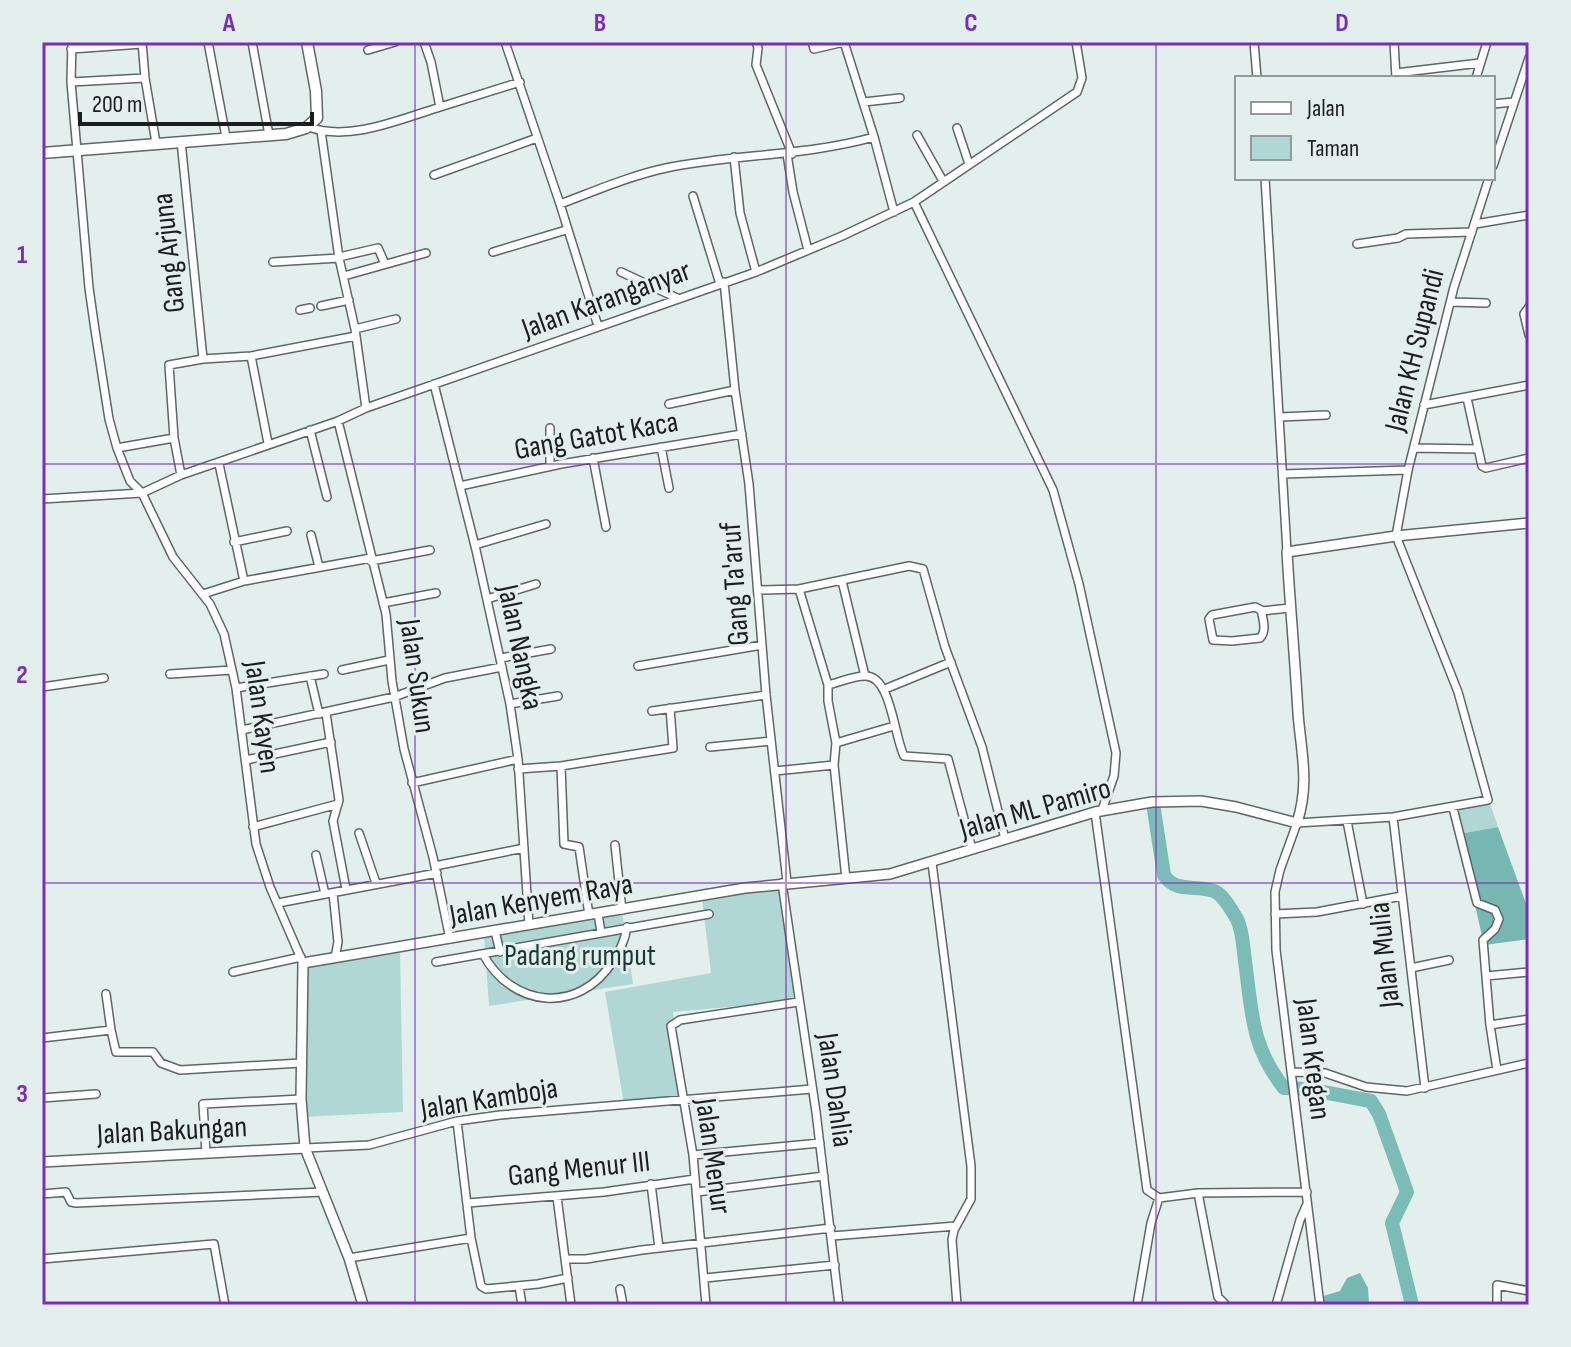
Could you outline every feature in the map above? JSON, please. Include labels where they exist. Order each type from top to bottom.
[{"type":"main road","points":[[42,153],[269,135],[309,127],[317,118],[318,106],[307,42]]},
{"type":"street","points":[[208,42],[226,137]]},
{"type":"street","points":[[252,42],[269,135]]},
{"type":"street","points":[[368,50],[395,42]]},
{"type":"street","points":[[424,42],[440,107]]},
{"type":"street","points":[[505,42],[598,326]]},
{"type":"street","points":[[756,42],[756,65],[789,154],[793,192],[808,250]]},
{"type":"street","points":[[812,42],[814,49],[844,42],[894,212]]},
{"type":"street","name":"Jalan Karanganyar","points":[[142,493],[268,443],[756,272],[894,212],[914,202],[1077,92],[1082,78],[1076,42]]},
{"type":"street","points":[[1254,42],[1257,76]]},
{"type":"street","points":[[1394,42],[1396,75],[1480,63]]},
{"type":"street","points":[[1477,76],[1487,42]]},
{"type":"street","points":[[142,493],[130,481],[109,419],[89,288],[71,82],[72,46],[142,43],[156,143]]},
{"type":"street","points":[[1495,160],[1513,102],[1526,76],[1529,58]]},
{"type":"street","points":[[71,82],[145,78]]},
{"type":"street","points":[[309,127],[321,131],[349,130],[440,107],[520,82]]},
{"type":"street","points":[[864,102],[900,98]]},
{"type":"street","points":[[1495,104],[1513,102]]},
{"type":"street","points":[[957,128],[969,164]]},
{"type":"street","points":[[321,131],[339,258],[355,333],[366,408]]},
{"type":"street","points":[[917,135],[943,181]]},
{"type":"street","points":[[560,204],[623,179],[653,171],[734,157],[789,154],[874,137]]},
{"type":"street","points":[[434,175],[537,138]]},
{"type":"street","name":"Gang Arjuna","points":[[181,141],[203,359]]},
{"type":"street","points":[[734,157],[740,213],[756,272]]},
{"type":"street","points":[[1265,180],[1298,716],[1305,771],[1305,792],[1297,823],[1393,817],[1453,808],[1488,798],[1458,692],[1396,536]]},
{"type":"street","name":"Jalan KH Supandi","points":[[1396,536],[1424,405],[1488,180]]},
{"type":"street","name":"Gang Ta'aruf","points":[[693,196],[722,283],[749,484],[784,882]]},
{"type":"street","points":[[914,202],[1053,490],[1079,584],[1116,753],[1114,776],[1099,811],[1147,1190],[1159,1198],[1198,1193],[1307,1192]]},
{"type":"street","points":[[1357,244],[1406,234],[1473,228],[1529,215]]},
{"type":"street","points":[[493,252],[566,230]]},
{"type":"street","points":[[273,262],[339,258],[378,248],[385,264]]},
{"type":"street","points":[[344,276],[426,253]]},
{"type":"street","points":[[621,272],[677,298]]},
{"type":"street","points":[[321,306],[349,300]]},
{"type":"street","points":[[1451,302],[1486,303]]},
{"type":"street","points":[[1529,307],[1524,314],[1529,335]]},
{"type":"street","points":[[300,310],[310,308]]},
{"type":"street","points":[[181,475],[174,438],[169,365],[251,356],[355,333],[396,319]]},
{"type":"street","points":[[251,356],[268,443]]},
{"type":"street","name":"Jalan Nangka","points":[[434,384],[475,545],[510,704],[518,759],[529,925]]},
{"type":"street","points":[[1424,405],[1529,385]]},
{"type":"street","points":[[669,404],[735,390]]},
{"type":"street","points":[[1467,398],[1482,466],[1486,468],[1529,458]]},
{"type":"street","points":[[1280,417],[1326,415]]},
{"type":"street","name":"Jalan Sukun","points":[[338,421],[388,624],[394,697],[450,939]]},
{"type":"street","points":[[550,428],[550,466]]},
{"type":"street","points":[[310,430],[327,497]]},
{"type":"street","name":"Gang Gatot Kaca","points":[[460,486],[593,458],[742,434]]},
{"type":"street","points":[[117,448],[174,438]]},
{"type":"street","points":[[661,447],[669,488]]},
{"type":"street","points":[[1414,448],[1478,449]]},
{"type":"street","points":[[593,458],[606,527]]},
{"type":"street","points":[[219,464],[244,581]]},
{"type":"street","points":[[1283,474],[1408,470]]},
{"type":"street","points":[[42,499],[142,493]]},
{"type":"street","name":"Jalan Kayen","points":[[142,493],[173,557],[203,594],[220,622],[236,688],[253,827],[265,873],[302,960]]},
{"type":"street","points":[[1287,552],[1396,536],[1529,523]]},
{"type":"street","points":[[475,545],[546,524]]},
{"type":"street","points":[[234,542],[287,531]]},
{"type":"street","points":[[311,535],[319,567]]},
{"type":"street","points":[[203,594],[244,581],[430,550]]},
{"type":"street","points":[[758,590],[799,589],[909,566],[922,567],[951,662],[982,747],[1005,839]]},
{"type":"street","points":[[842,581],[865,676]]},
{"type":"street","points":[[487,599],[536,584]]},
{"type":"street","points":[[799,589],[828,685],[836,743],[834,765],[846,879]]},
{"type":"street","points":[[383,603],[436,593]]},
{"type":"street","points":[[1261,611],[1264,631],[1260,638],[1217,642],[1211,638],[1209,619],[1214,614],[1255,607],[1261,611],[1291,608]]},
{"type":"street","points":[[638,666],[762,645]]},
{"type":"street","points":[[242,730],[394,697],[445,678],[551,649]]},
{"type":"street","points":[[342,670],[389,660]]},
{"type":"street","points":[[885,689],[951,662]]},
{"type":"street","points":[[170,674],[232,670]]},
{"type":"street","points":[[236,688],[324,674]]},
{"type":"street","points":[[310,676],[331,742],[338,804],[333,821],[346,889]]},
{"type":"street","points":[[828,685],[865,676],[876,679],[885,689],[904,756],[948,759],[972,849]]},
{"type":"street","points":[[42,687],[104,678]]},
{"type":"street","points":[[652,711],[766,695]]},
{"type":"street","points":[[510,704],[558,696]]},
{"type":"street","points":[[518,769],[561,766],[673,748],[670,708]]},
{"type":"street","points":[[836,743],[894,726]]},
{"type":"street","points":[[710,747],[771,741]]},
{"type":"street","points":[[246,760],[331,742]]},
{"type":"street","points":[[412,783],[518,759]]},
{"type":"street","points":[[775,771],[834,765]]},
{"type":"street","points":[[561,766],[564,844],[579,847],[594,915],[601,932]]},
{"type":"street","name":"Jalan ML Pamiro","points":[[784,882],[890,874],[1099,811],[1181,801],[1236,807],[1297,823]]},
{"type":"street","points":[[253,827],[338,804]]},
{"type":"street","points":[[1453,808],[1477,903],[1495,910],[1499,919],[1495,929],[1483,940],[1497,1070]]},
{"type":"street","name":"Jalan Mulia","points":[[1393,817],[1425,1088]]},
{"type":"street","points":[[1347,821],[1363,904]]},
{"type":"street","name":"Jalan Kregan","points":[[1297,823],[1275,892],[1276,950],[1320,1305]]},
{"type":"street","points":[[359,833],[376,883]]},
{"type":"street","points":[[615,845],[622,910]]},
{"type":"street","points":[[278,903],[524,848]]},
{"type":"street","points":[[316,855],[329,894],[338,942],[335,958]]},
{"type":"street","points":[[932,863],[971,1166],[971,1199],[952,1240],[957,1305]]},
{"type":"street","name":"Jalan Kenyem Raya","points":[[302,960],[335,958],[784,882]]},
{"type":"street","name":"Jalan Dahlia","points":[[784,882],[839,1305]]},
{"type":"street","points":[[1275,914],[1317,912],[1402,896]]},
{"type":"street","points":[[436,962],[709,914]]},
{"type":"street","points":[[483,954],[495,973],[514,988],[531,995],[559,998],[589,988],[606,972],[621,947],[627,927]]},
{"type":"street","points":[[495,931],[500,952]]},
{"type":"street","points":[[233,972],[302,960],[301,1099],[305,1148],[349,1258],[363,1305]]},
{"type":"street","points":[[1411,968],[1449,960]]},
{"type":"street","points":[[1486,976],[1529,972]]},
{"type":"street","points":[[106,994],[116,1052],[153,1052],[161,1063],[180,1070],[301,1063]]},
{"type":"street","name":"Jalan Menur","points":[[706,1305],[693,1155],[672,1023],[798,1002]]},
{"type":"street","points":[[1490,1025],[1529,1019]]},
{"type":"street","points":[[42,1038],[111,1030]]},
{"type":"street","points":[[1291,1072],[1325,1073],[1382,1090],[1407,1091],[1529,1063]]},
{"type":"street","name":"Jalan Kamboja","points":[[305,1148],[377,1143],[457,1121],[546,1110],[812,1089]]},
{"type":"street","points":[[42,1098],[96,1094]]},
{"type":"street","points":[[206,1153],[203,1104],[301,1099]]},
{"type":"street","points":[[457,1121],[471,1238],[481,1286],[486,1289],[519,1286],[568,1278]]},
{"type":"street","points":[[693,1155],[820,1143]]},
{"type":"street","name":"Jalan Bakungan","points":[[42,1162],[305,1148]]},
{"type":"street","points":[[697,1192],[824,1176]]},
{"type":"street","name":"Gang Menur III","points":[[468,1203],[557,1197],[695,1179]]},
{"type":"street","points":[[651,1184],[659,1248]]},
{"type":"street","points":[[42,1194],[66,1192],[71,1202],[76,1203],[323,1192]]},
{"type":"street","points":[[1198,1193],[1218,1297],[1226,1305]]},
{"type":"street","points":[[557,1197],[571,1305]]},
{"type":"street","points":[[1137,1305],[1151,1223],[1159,1198]]},
{"type":"street","points":[[1276,1305],[1308,1202]]},
{"type":"street","points":[[566,1259],[586,1259],[702,1242],[956,1226]]},
{"type":"street","points":[[349,1258],[471,1238]]},
{"type":"street","points":[[42,1259],[214,1244],[225,1305]]},
{"type":"street","points":[[705,1278],[835,1265]]},
{"type":"street","points":[[1497,1305],[1497,1285],[1529,1291]]},
{"type":"street","points":[[519,1286],[522,1305]]},
{"type":"street","points":[[620,1289],[623,1305]]},
{"type":"green space","points":[[1489,800],[1498,827],[1459,834],[1453,809]]},
{"type":"green space","points":[[784,883],[794,1001],[673,1012],[684,1100],[624,1104],[605,992],[711,973],[702,898]]},
{"type":"green space","name":"Padang rumput","points":[[622,911],[633,984],[489,1006],[484,935]]},
{"type":"green space","points":[[400,950],[403,1112],[300,1117],[298,966]]},
{"type":"shaded area","points":[[1498,827],[1529,912],[1529,939],[1484,945],[1459,834]]},
{"type":"shaded area","points":[[1360,1273],[1368,1288],[1369,1305],[1321,1305],[1320,1297],[1340,1291],[1347,1278]]},
{"type":"waterway","points":[[1154,810],[1164,875],[1174,885],[1217,893],[1237,919],[1259,1043],[1284,1088],[1307,1089],[1371,1101],[1379,1114],[1407,1192],[1392,1223],[1412,1305]]}]
